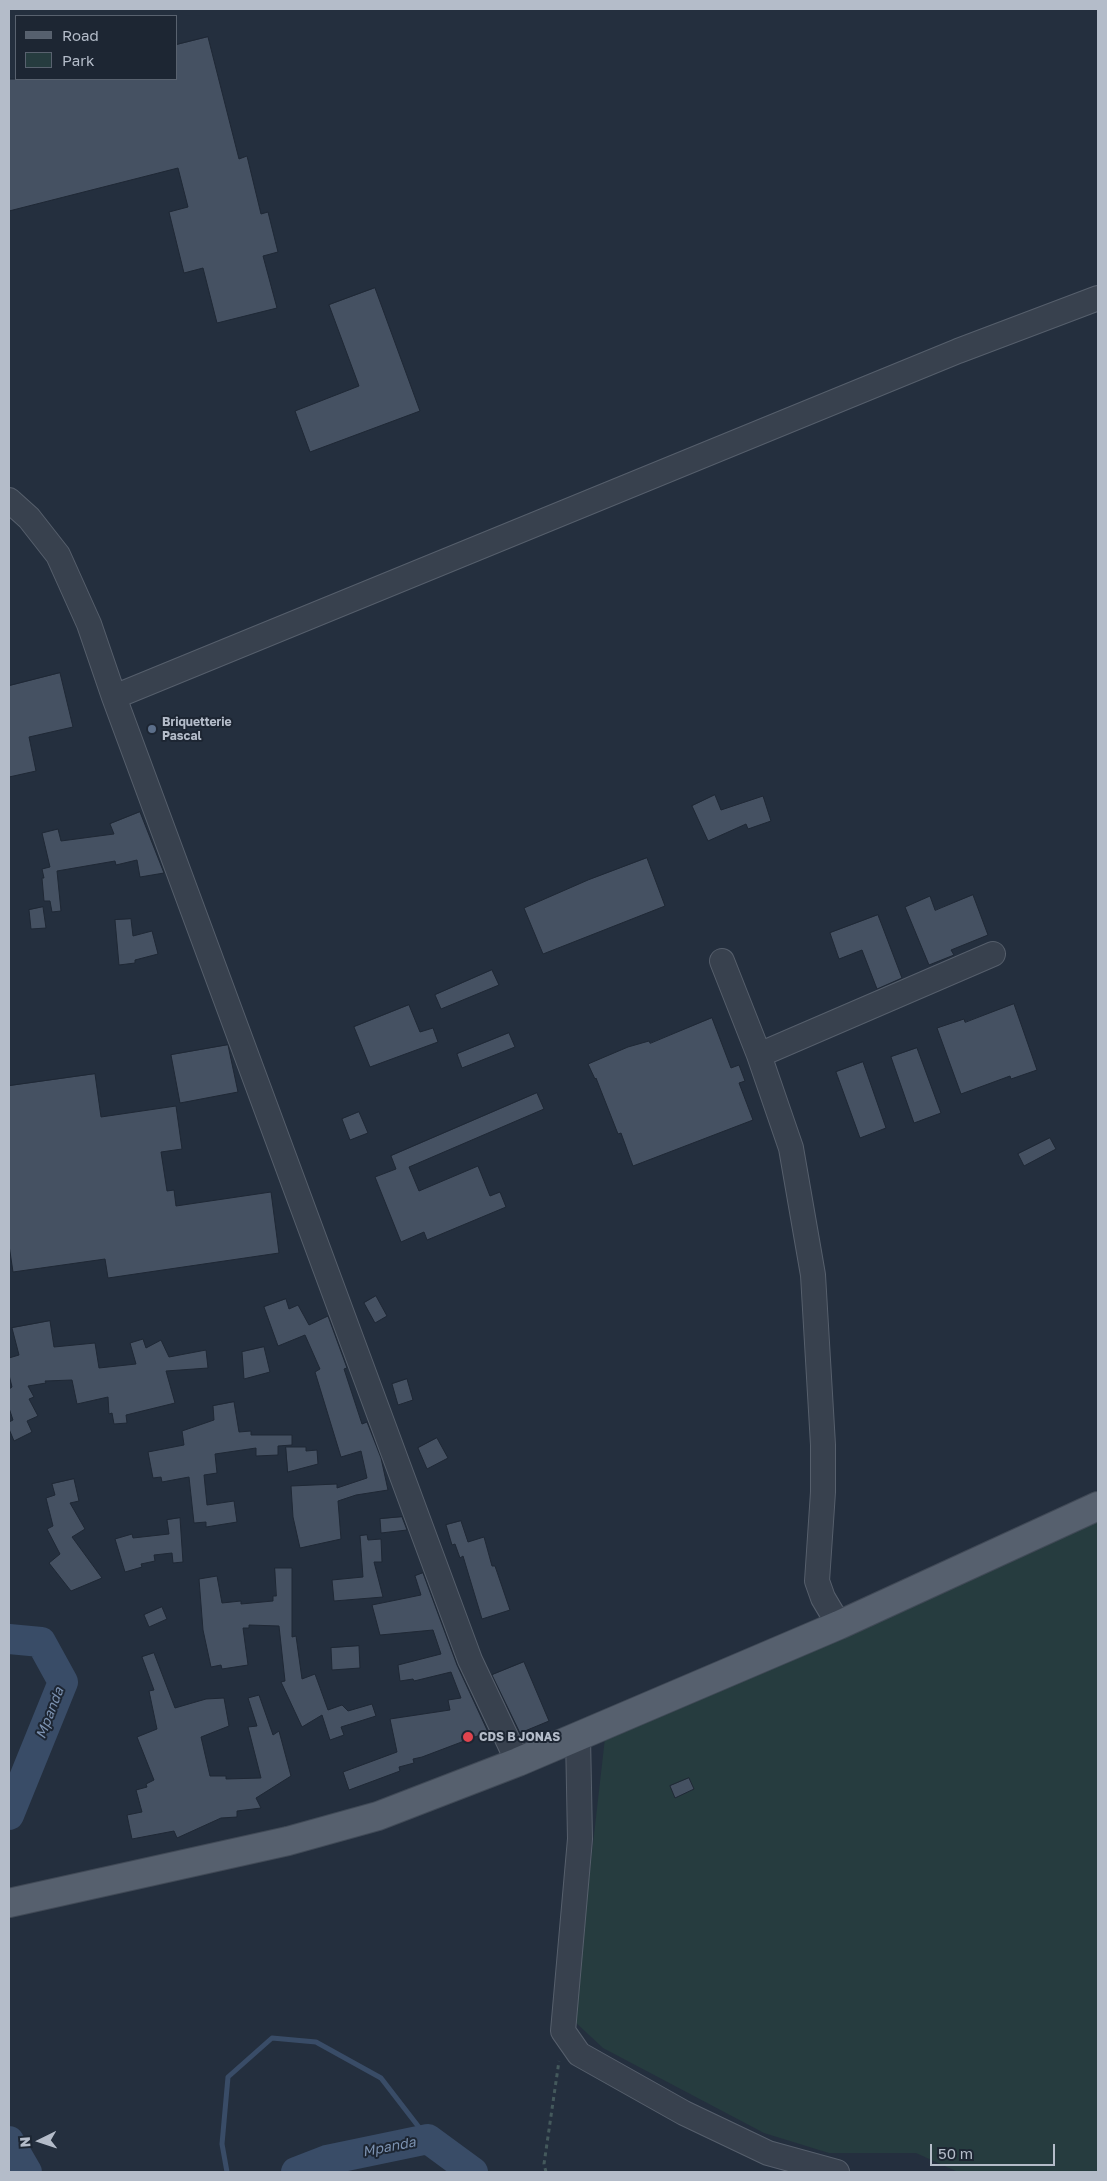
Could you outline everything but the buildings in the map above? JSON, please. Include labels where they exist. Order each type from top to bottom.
[{"type":"main road","points":[[14,1902],[288,1841],[378,1816],[518,1762],[839,1624],[1098,1506]]},
{"type":"street","points":[[114,697],[958,351],[1098,298]]},
{"type":"street","points":[[9,500],[29,518],[58,555],[90,624],[114,697],[470,1660],[518,1762]]},
{"type":"street","points":[[759,1055],[994,954]]},
{"type":"street","points":[[722,962],[759,1055],[791,1148],[813,1275],[823,1445],[823,1492],[817,1581],[823,1598],[839,1624]]},
{"type":"street","points":[[578,1736],[580,1839],[563,2031],[579,2054],[684,2113],[768,2153],[837,2172]]},
{"type":"path","points":[[546,2172],[544,2164],[563,2031]]},
{"type":"green space","points":[[1098,1519],[1098,2172],[958,2172],[916,2153],[829,2153],[764,2133],[603,2048],[573,2020],[605,1738]]},
{"type":"waterway","name":"Mpanda","points":[[9,1639],[41,1642],[63,1682],[9,1815]]},
{"type":"waterway","points":[[227,2172],[222,2144],[228,2077],[272,2038],[316,2042],[381,2078],[428,2139]]},
{"type":"waterway","name":"Mpanda","points":[[296,2172],[327,2160],[428,2139],[473,2172]]},
{"type":"waterway","name":"Mpanda","points":[[9,2141],[27,2172]]},
{"type":"place","name":"Briquetterie Pascal","points":[[152,729]]},
{"type":"place","name":"CDS B JONAS","points":[[468,1737]]}]
